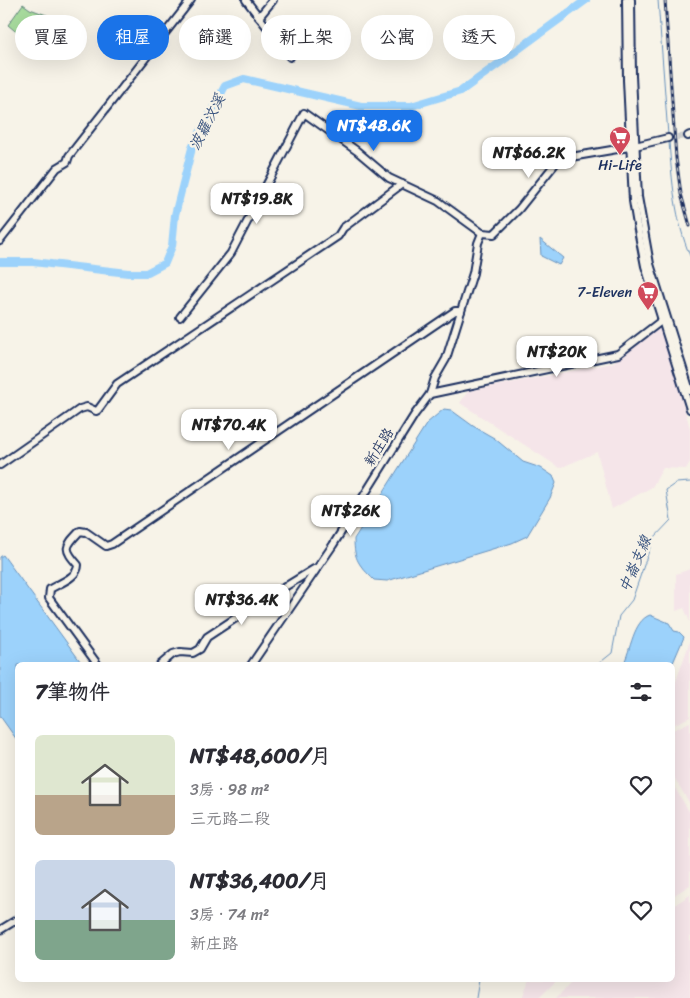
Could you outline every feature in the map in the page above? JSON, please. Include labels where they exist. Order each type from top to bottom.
[{"type":"street","points":[[0,241],[57,168],[66,162],[68,156],[191,0]]},
{"type":"street","points":[[246,0],[261,20]]},
{"type":"street","points":[[259,17],[274,0]]},
{"type":"street","points":[[628,3],[632,146],[638,198],[650,264],[690,409]]},
{"type":"street","points":[[180,317],[231,253],[304,113],[357,151],[389,178],[438,201],[482,233],[494,234],[519,209],[559,159],[668,138]]},
{"type":"street","points":[[0,465],[80,408],[87,407],[98,410],[117,384],[338,236],[343,228],[402,184]]},
{"type":"street","name":"新庄路","points":[[253,662],[333,545],[415,414],[430,394],[435,378],[446,359],[473,273],[478,243],[482,233]]},
{"type":"street","points":[[96,662],[49,598],[50,589],[76,573],[79,568],[78,564],[68,553],[67,544],[80,531],[86,532],[106,546],[112,544],[456,311],[461,311]]},
{"type":"street","points":[[664,318],[690,390]]},
{"type":"street","points":[[430,394],[618,354],[664,318]]},
{"type":"street","points":[[164,662],[173,654],[180,652],[193,653],[200,649],[207,637],[256,604],[316,568]]},
{"type":"street","points":[[0,930],[15,920]]},
{"type":"shaded area","points":[[661,327],[690,428],[690,462],[686,469],[663,468],[652,487],[612,509],[597,452],[560,468],[460,403],[468,391],[612,363]]},
{"type":"shaded area","points":[[690,569],[690,622],[684,608],[676,611],[676,574]]},
{"type":"shaded area","points":[[690,641],[690,717],[675,724],[675,684]]},
{"type":"shaded area","points":[[690,722],[690,804],[675,779],[675,729]]},
{"type":"shaded area","points":[[675,788],[690,813],[690,885],[675,895]]},
{"type":"shaded area","points":[[690,895],[690,998],[556,998],[572,982],[675,982],[675,905]]},
{"type":"shaded area","points":[[528,982],[555,982],[539,998],[522,998]]},
{"type":"green space","points":[[23,4],[30,9],[46,15],[15,15]]},
{"type":"green space","points":[[15,15],[15,31],[8,25]]},
{"type":"water","points":[[540,239],[563,258],[559,265],[541,256]]},
{"type":"water","points":[[444,409],[451,410],[494,438],[523,462],[541,468],[553,476],[556,483],[550,498],[527,536],[512,543],[387,581],[374,580],[358,562],[354,539],[427,423]]},
{"type":"water","points":[[3,555],[81,662],[15,662],[15,737],[0,716],[0,557]]},
{"type":"water","points":[[650,615],[669,623],[674,631],[679,632],[684,637],[673,662],[624,662],[636,630],[644,618]]},
{"type":"waterway","name":"波羅汶溪","points":[[0,262],[33,262],[128,273],[146,273],[165,263],[172,246],[175,215],[192,148],[225,86],[244,79],[361,106],[411,106],[461,91],[586,0]]},
{"type":"waterway","points":[[658,0],[668,135]]},
{"type":"waterway","points":[[669,142],[678,214],[690,256]]},
{"type":"waterway","name":"中崙支線","points":[[601,662],[612,653],[619,616],[632,600],[653,539],[671,520],[666,490],[676,483],[690,482]]},
{"type":"waterway","name":"中崙支線","points":[[476,998],[479,982]]},
{"type":"tunnel","points":[[668,138],[688,136]]},
{"type":"railway","points":[[665,0],[676,158],[681,194],[690,226]]},
{"type":"place","name":"Hi-Life","points":[[620,156]]},
{"type":"place","name":"7-Eleven","points":[[648,311]]}]
